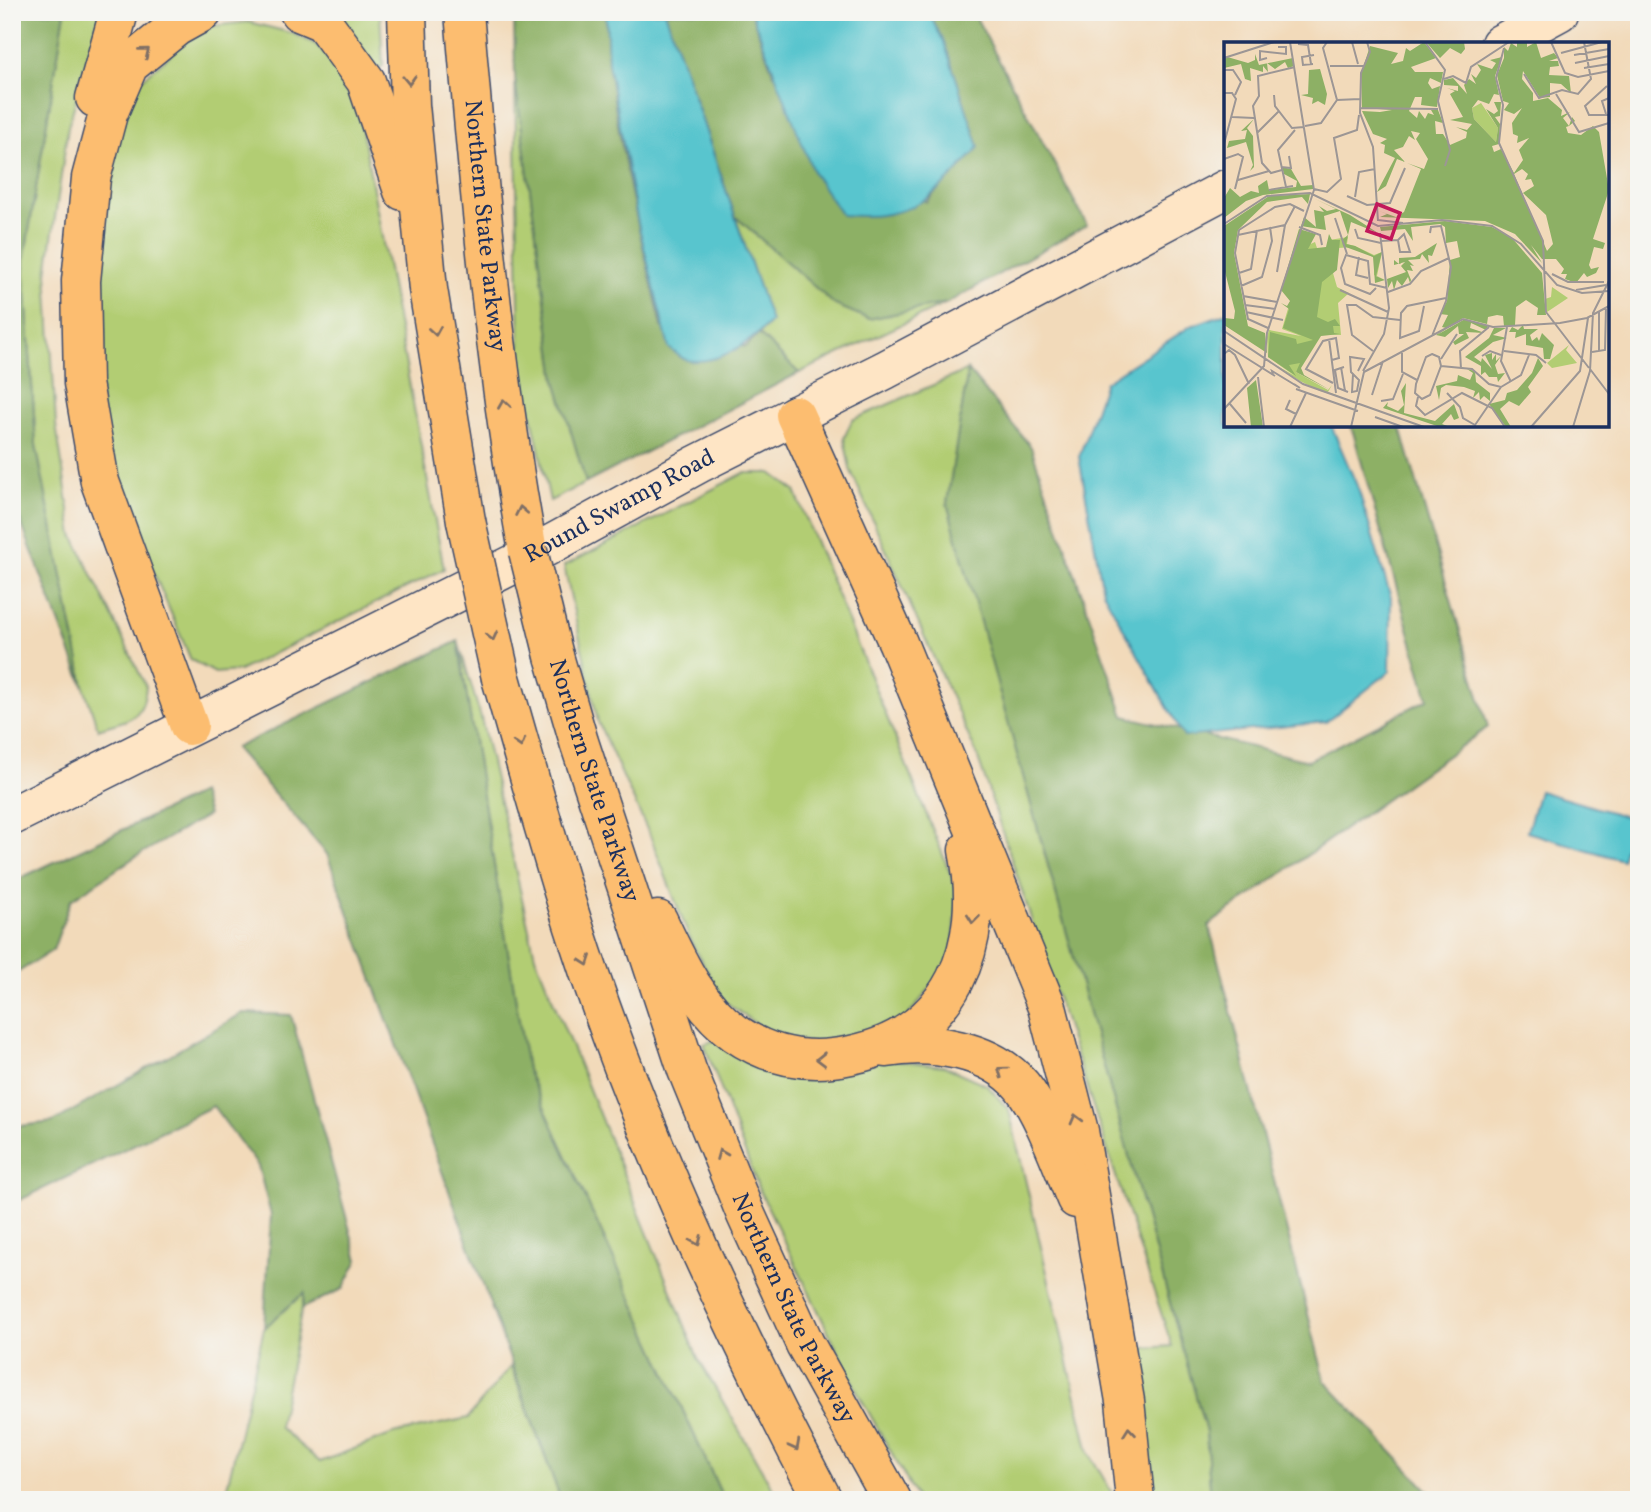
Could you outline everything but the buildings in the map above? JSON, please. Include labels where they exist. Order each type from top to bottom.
[{"type":"highway","points":[[120,12],[74,171],[60,289],[64,388],[80,489],[128,609],[189,726]]},
{"type":"highway","points":[[189,726],[100,482],[83,383],[80,281],[91,178],[108,114],[130,65],[176,27],[203,12]]},
{"type":"highway","points":[[299,12],[323,22],[366,81],[400,181],[428,289]]},
{"type":"highway","points":[[407,12],[410,105],[428,289],[466,521],[501,678],[574,929],[647,1127],[753,1368],[823,1500]]},
{"type":"highway","name":"Northern State Parkway","points":[[464,12],[484,260],[513,471],[528,551],[554,656],[579,742],[687,1070],[746,1215],[805,1344],[892,1500]]},
{"type":"highway","points":[[795,415],[898,643],[1047,1007],[1079,1131],[1102,1258],[1125,1401],[1135,1500]]},
{"type":"highway","points":[[579,742],[665,934],[707,1009],[733,1032],[761,1049],[793,1058],[826,1060],[909,1044],[942,1045],[984,1058],[1021,1085],[1048,1134],[1102,1258]]},
{"type":"highway","points":[[877,1050],[922,1023],[943,1001],[960,972],[968,949],[974,918],[974,880],[944,757]]},
{"type":"street","points":[[1504,42],[1559,12]]},
{"type":"street","name":"Round Swamp Road","points":[[12,816],[468,588],[1224,190]]},
{"type":"green space","points":[[12,12],[65,12],[24,261],[36,445],[84,687],[12,499]]},
{"type":"green space","points":[[65,12],[102,12],[68,127],[47,273],[56,425],[73,535],[146,687],[137,713],[125,721],[98,729],[84,687],[36,445],[24,261]]},
{"type":"green space","points":[[327,12],[380,12],[383,66],[375,70]]},
{"type":"green space","points":[[514,12],[606,12],[619,131],[662,327],[745,347],[759,334],[799,373],[586,483],[556,380],[515,79]]},
{"type":"green space","points":[[665,12],[751,12],[773,73],[926,202],[979,147],[944,43],[928,12],[973,12],[1087,225],[947,303],[869,319],[835,305],[735,216]]},
{"type":"green space","points":[[248,22],[292,33],[317,45],[354,87],[444,569],[239,671],[215,673],[191,660],[129,515],[100,430],[100,200],[123,96],[202,27]]},
{"type":"green space","points":[[515,79],[556,380],[586,483],[550,501],[520,361]]},
{"type":"green space","points":[[735,216],[835,305],[869,319],[947,303],[799,373],[759,334],[771,322]]},
{"type":"green space","points":[[968,370],[947,503],[1206,1432],[1211,1500],[1152,1500],[1129,1349],[1172,1346],[977,755],[850,469],[844,438],[852,420]]},
{"type":"green space","points":[[968,370],[1031,447],[1124,716],[1308,761],[1428,699],[1352,427],[1401,427],[1488,727],[1209,925],[1325,1381],[1437,1500],[1211,1500],[1206,1432],[947,503]]},
{"type":"green space","points":[[744,473],[771,473],[795,491],[958,892],[952,961],[899,1027],[834,1048],[770,1034],[724,1001],[691,942],[651,838],[598,722],[564,566]]},
{"type":"green space","points":[[458,641],[481,718],[535,956],[698,1358],[779,1500],[724,1500],[527,1070]]},
{"type":"green space","points":[[458,641],[527,1070],[724,1500],[561,1500],[327,854],[235,748]]},
{"type":"green space","points":[[201,793],[208,815],[135,857],[71,900],[53,950],[12,976],[12,882]]},
{"type":"green space","points":[[243,1013],[291,1015],[358,1260],[343,1289],[302,1308],[304,1293],[264,1328],[271,1215],[258,1166],[213,1106],[12,1204],[12,1127],[53,1122]]},
{"type":"green space","points":[[718,1039],[944,1066],[987,1085],[1009,1110],[1089,1453],[1116,1500],[918,1500],[859,1395],[758,1187],[704,1044]]},
{"type":"green space","points":[[305,1292],[279,1427],[320,1462],[393,1434],[468,1418],[511,1366],[561,1500],[224,1500],[264,1328]]},
{"type":"water","points":[[606,12],[665,12],[771,322],[744,344],[722,356],[699,361],[687,360],[669,348],[638,223],[608,63]]},
{"type":"water","points":[[751,12],[928,12],[944,42],[979,147],[949,179],[921,202],[887,214],[842,215],[814,174]]},
{"type":"water","points":[[1224,314],[1224,427],[1332,427],[1358,488],[1391,598],[1390,671],[1326,722],[1184,737],[1103,592],[1079,457],[1105,382],[1191,326]]},
{"type":"water","points":[[1539,791],[1634,819],[1622,860],[1527,832]]}]
